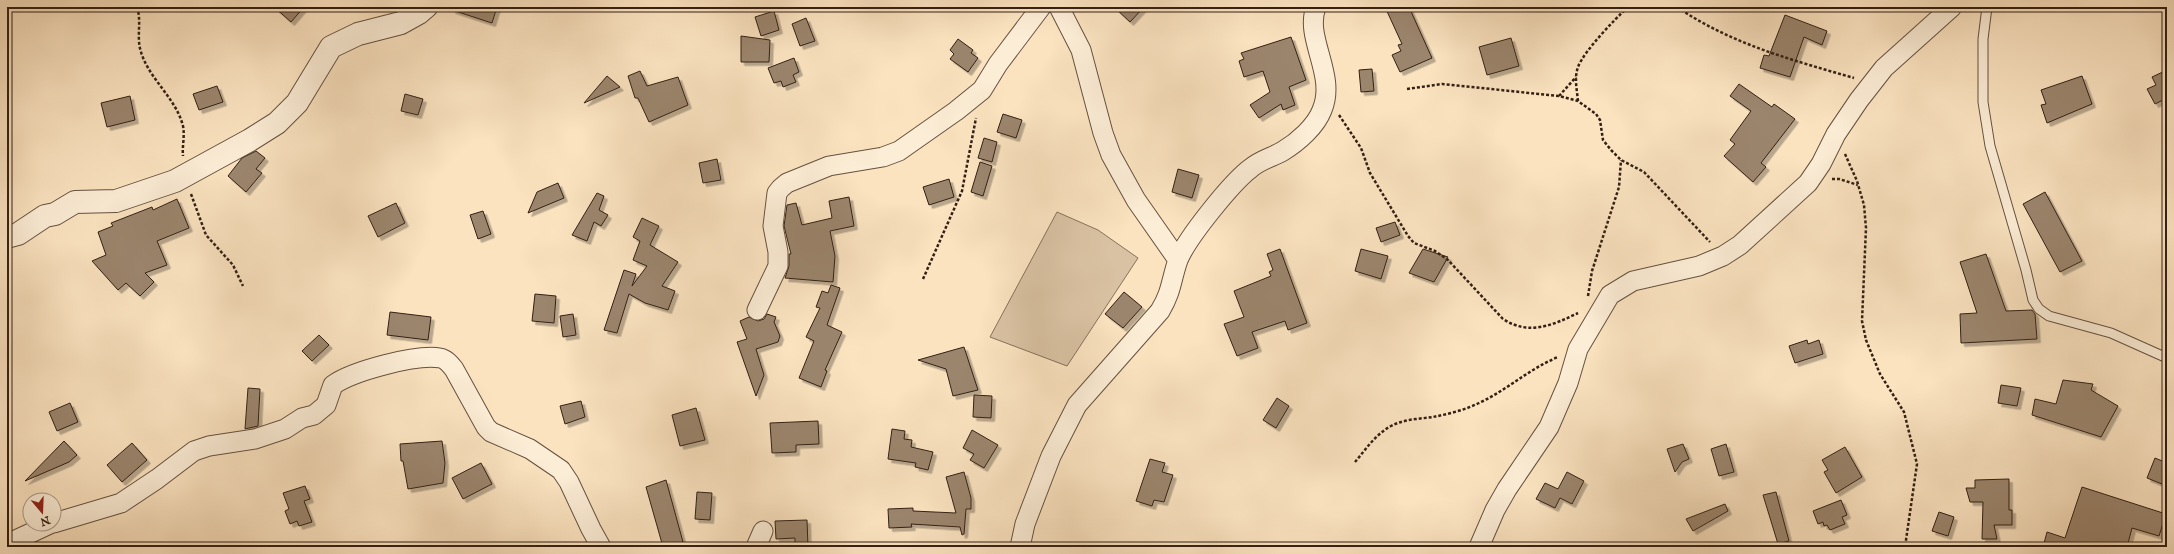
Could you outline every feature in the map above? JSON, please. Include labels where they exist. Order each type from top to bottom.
[{"type":"street","points":[[7,237],[18,234],[45,216],[56,214],[75,202],[116,201],[175,181],[185,174],[250,140],[277,123],[296,103],[331,47],[364,32],[401,22],[419,13],[426,7]]},
{"type":"street","points":[[757,310],[778,266],[778,252],[773,226],[777,193],[781,188],[787,182],[829,166],[883,157],[899,151],[956,111],[982,90],[998,64],[1041,7]]},
{"type":"street","points":[[1059,7],[1080,50],[1103,133],[1111,155],[1136,200],[1178,260]]},
{"type":"street","points":[[1020,547],[1025,524],[1051,456],[1077,405],[1160,311],[1168,298],[1178,260],[1190,239],[1238,179],[1252,166],[1283,151],[1299,139],[1322,111],[1327,96],[1321,55],[1312,28],[1313,15],[1316,7]]},
{"type":"street","points":[[1479,547],[1495,510],[1507,489],[1549,427],[1568,382],[1578,353],[1597,315],[1610,295],[1624,286],[1648,276],[1699,266],[1723,256],[1740,245],[1808,183],[1821,164],[1836,134],[1884,68],[1952,7]]},
{"type":"street","points":[[62,521],[121,503],[157,480],[194,451],[209,446],[255,439],[284,429],[302,418],[314,415],[326,405],[333,384],[343,378],[403,361],[433,358],[448,362],[454,369],[479,418],[491,432],[530,449],[561,470],[569,482],[601,547]]},
{"type":"street","points":[[7,544],[33,532]]},
{"type":"lane","points":[[1987,7],[1983,38],[1983,102],[1990,146],[2026,270],[2033,300],[2039,309],[2049,316],[2111,332],[2167,358]]},
{"type":"path","points":[[137,7],[140,22],[138,40],[141,54],[149,69],[174,105],[182,125],[185,174],[206,235],[233,265],[243,286]]},
{"type":"path","points":[[1578,101],[1576,77],[1579,66],[1616,18],[1628,7]]},
{"type":"path","points":[[1677,7],[1699,22],[1733,40],[1792,60],[1872,83]]},
{"type":"path","points":[[1558,96],[1576,77]]},
{"type":"path","points":[[1407,88],[1442,84],[1558,96],[1578,101],[1596,114],[1600,120],[1603,140],[1621,160],[1644,172],[1723,256]]},
{"type":"path","points":[[923,279],[962,191],[982,90]]},
{"type":"path","points":[[1327,96],[1361,148],[1370,173],[1408,236],[1414,243],[1435,250],[1448,260],[1503,320],[1512,325],[1530,329],[1561,321],[1582,310]]},
{"type":"path","points":[[1836,134],[1858,185],[1864,205],[1866,228],[1862,321],[1866,340],[1880,374],[1904,412],[1917,464],[1916,480],[1910,504],[1905,547]]},
{"type":"path","points":[[1587,300],[1592,271],[1619,187],[1621,160]]},
{"type":"path","points":[[1808,183],[1839,179],[1858,185]]},
{"type":"path","points":[[1355,462],[1374,439],[1391,426],[1408,420],[1434,417],[1462,410],[1479,404],[1546,362],[1560,356],[1578,353]]},
{"type":"shaded area","points":[[1057,212],[1098,230],[1138,258],[1067,366],[990,337]]},
{"type":"building","points":[[274,7],[304,7],[291,22]]},
{"type":"building","points":[[452,7],[497,7],[492,23],[452,10]]},
{"type":"building","points":[[1114,7],[1144,7],[1130,22]]},
{"type":"building","points":[[1385,7],[1409,7],[1432,58],[1400,72],[1392,55],[1401,51],[1398,45],[1402,44]]},
{"type":"building","points":[[774,11],[779,30],[761,36],[755,17]]},
{"type":"building","points":[[1785,15],[1827,31],[1822,45],[1804,37],[1790,77],[1760,68],[1764,55],[1769,56]]},
{"type":"building","points":[[806,18],[815,41],[800,46],[792,24]]},
{"type":"building","points":[[741,36],[770,40],[769,62],[741,62]]},
{"type":"building","points":[[1291,37],[1306,80],[1289,87],[1295,105],[1283,110],[1281,104],[1259,118],[1250,105],[1270,92],[1263,71],[1244,77],[1239,61],[1244,59],[1241,53]]},
{"type":"building","points":[[1511,38],[1519,66],[1487,75],[1479,47]]},
{"type":"building","points":[[958,39],[973,50],[971,53],[978,58],[968,72],[950,59],[954,54],[950,50]]},
{"type":"building","points":[[794,58],[799,72],[793,75],[796,82],[783,87],[781,81],[774,83],[768,68]]},
{"type":"building","points":[[1372,69],[1374,91],[1361,92],[1359,70]]},
{"type":"building","points":[[2167,70],[2167,107],[2163,100],[2155,104],[2147,89],[2156,85],[2152,77]]},
{"type":"building","points":[[640,71],[647,86],[678,77],[688,105],[649,122],[638,98],[635,98],[628,76]]},
{"type":"building","points":[[607,76],[620,87],[584,103]]},
{"type":"building","points":[[2082,76],[2092,104],[2047,123],[2041,105],[2046,104],[2041,90]]},
{"type":"building","points":[[1739,84],[1772,107],[1774,104],[1795,119],[1761,163],[1766,167],[1753,182],[1724,156],[1735,144],[1730,140],[1751,111],[1730,96]]},
{"type":"building","points":[[217,86],[223,102],[199,110],[193,94]]},
{"type":"building","points":[[405,94],[423,99],[418,115],[401,111]]},
{"type":"building","points":[[130,96],[135,120],[107,127],[101,103]]},
{"type":"building","points":[[1003,114],[1022,120],[1016,138],[997,132]]},
{"type":"building","points":[[984,138],[997,142],[992,162],[978,158]]},
{"type":"building","points":[[256,151],[265,158],[256,169],[262,173],[246,192],[228,176],[242,158]]},
{"type":"building","points":[[717,159],[721,180],[703,183],[699,163]]},
{"type":"building","points":[[980,162],[992,166],[983,196],[971,192]]},
{"type":"building","points":[[1178,169],[1199,175],[1192,198],[1172,192]]},
{"type":"building","points":[[949,179],[954,197],[929,205],[923,187]]},
{"type":"building","points":[[558,183],[564,198],[528,213],[537,192]]},
{"type":"building","points":[[2045,192],[2082,261],[2060,272],[2023,204]]},
{"type":"building","points":[[597,193],[604,196],[599,210],[608,215],[601,226],[594,222],[587,241],[572,235]]},
{"type":"building","points":[[849,197],[854,226],[830,231],[835,256],[833,282],[785,278],[789,266],[789,254],[791,254],[784,226],[787,205],[796,203],[802,225],[832,218],[829,201]]},
{"type":"building","points":[[177,199],[189,228],[157,241],[167,265],[145,273],[154,282],[140,296],[126,283],[118,290],[92,261],[106,255],[98,232],[113,226],[111,223],[152,207],[153,210]]},
{"type":"building","points":[[396,203],[405,223],[378,237],[368,216]]},
{"type":"building","points":[[483,211],[491,234],[478,239],[470,215]]},
{"type":"building","points":[[642,218],[659,226],[650,245],[678,262],[662,286],[675,291],[668,310],[645,303],[629,294],[617,333],[604,330],[624,270],[636,274],[632,286],[647,266],[633,260],[640,241],[633,237]]},
{"type":"building","points":[[1395,222],[1400,235],[1381,242],[1376,228]]},
{"type":"building","points":[[1280,249],[1307,323],[1288,330],[1285,321],[1252,332],[1258,348],[1237,356],[1224,324],[1244,317],[1234,291],[1271,276],[1269,272],[1273,270],[1267,254]]},
{"type":"building","points":[[1361,249],[1388,256],[1381,279],[1355,271]]},
{"type":"building","points":[[1423,249],[1448,257],[1434,282],[1409,273]]},
{"type":"building","points":[[1986,254],[2006,311],[2032,310],[2035,314],[2037,339],[1961,343],[1960,314],[1977,313],[1960,262]]},
{"type":"building","points":[[831,285],[840,288],[827,325],[842,332],[825,370],[827,371],[821,387],[799,378],[814,341],[806,337],[820,308],[816,307],[822,291],[828,293]]},
{"type":"building","points":[[1124,292],[1142,307],[1123,328],[1105,314]]},
{"type":"building","points":[[535,294],[556,296],[554,323],[532,321]]},
{"type":"building","points":[[390,312],[431,317],[428,340],[387,335]]},
{"type":"building","points":[[573,314],[576,335],[563,337],[560,316]]},
{"type":"building","points":[[767,314],[776,317],[774,322],[780,336],[778,342],[756,349],[764,375],[756,396],[737,342],[747,339],[740,321],[749,317],[758,321],[764,319]]},
{"type":"building","points":[[319,335],[329,345],[312,361],[302,351]]},
{"type":"building","points":[[1807,340],[1808,344],[1819,340],[1823,354],[1795,363],[1789,346]]},
{"type":"building","points":[[964,347],[978,390],[953,396],[946,369],[918,360]]},
{"type":"building","points":[[2063,380],[2093,384],[2091,390],[2118,406],[2101,437],[2032,415],[2035,399],[2056,404]]},
{"type":"building","points":[[2001,385],[2021,388],[2017,406],[1998,403]]},
{"type":"building","points":[[248,388],[260,389],[258,426],[245,429]]},
{"type":"building","points":[[974,395],[992,396],[991,418],[973,417]]},
{"type":"building","points":[[1277,398],[1289,406],[1276,428],[1263,420]]},
{"type":"building","points":[[581,401],[585,417],[565,424],[560,406]]},
{"type":"building","points":[[70,403],[78,422],[57,431],[49,412]]},
{"type":"building","points":[[696,408],[705,440],[680,446],[672,415]]},
{"type":"building","points":[[818,421],[819,444],[796,445],[796,452],[772,453],[770,423]]},
{"type":"building","points":[[892,429],[905,431],[904,439],[912,440],[911,447],[933,452],[928,470],[915,467],[916,463],[888,459]]},
{"type":"building","points":[[972,430],[998,445],[984,468],[970,460],[974,454],[963,448]]},
{"type":"building","points":[[64,441],[77,455],[69,462],[25,481]]},
{"type":"building","points":[[442,441],[445,463],[443,483],[408,489],[403,461],[401,461],[400,444]]},
{"type":"building","points":[[132,443],[147,460],[122,482],[107,465]]},
{"type":"building","points":[[1683,444],[1689,459],[1682,462],[1675,472],[1667,449]]},
{"type":"building","points":[[1726,444],[1734,472],[1719,476],[1711,449]]},
{"type":"building","points":[[1845,447],[1862,477],[1836,493],[1824,472],[1828,470],[1822,460]]},
{"type":"building","points":[[2155,458],[2167,463],[2167,486],[2147,478]]},
{"type":"building","points":[[1150,459],[1165,463],[1162,472],[1173,475],[1164,502],[1154,500],[1152,506],[1136,501]]},
{"type":"building","points":[[481,463],[492,484],[463,499],[452,478]]},
{"type":"building","points":[[964,472],[971,498],[971,509],[966,509],[964,534],[962,535],[960,527],[911,524],[912,527],[889,528],[888,509],[913,508],[913,511],[956,513],[946,477]]},
{"type":"building","points":[[1567,472],[1584,481],[1572,504],[1560,498],[1555,508],[1536,499],[1545,483],[1558,489]]},
{"type":"building","points":[[2009,479],[2009,510],[2012,510],[2012,525],[1994,525],[1997,539],[1982,539],[1983,502],[1970,502],[1966,488],[1975,488],[1975,480]]},
{"type":"building","points":[[666,480],[683,542],[663,547],[646,487]]},
{"type":"building","points":[[305,486],[310,499],[304,501],[312,522],[299,526],[297,521],[290,524],[285,511],[289,509],[283,493]]},
{"type":"building","points":[[2082,487],[2166,514],[2159,536],[2132,528],[2127,547],[2043,547],[2047,532],[2065,538]]},
{"type":"building","points":[[697,492],[712,493],[710,520],[695,519]]},
{"type":"building","points":[[1776,492],[1789,541],[1778,544],[1763,495]]},
{"type":"building","points":[[1841,500],[1847,515],[1842,517],[1845,524],[1830,530],[1827,525],[1824,526],[1823,522],[1818,524],[1813,511]]},
{"type":"building","points":[[1725,504],[1728,511],[1693,531],[1686,519]]},
{"type":"building","points":[[1939,512],[1954,517],[1948,536],[1932,531]]},
{"type":"building","points":[[807,520],[808,547],[795,547],[795,538],[776,539],[775,521]]}]
